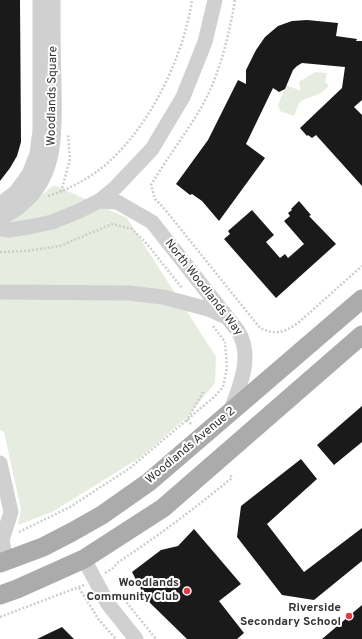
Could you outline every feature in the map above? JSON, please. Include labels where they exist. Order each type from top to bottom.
[{"type":"main road","name":"Woodlands Avenue 2","points":[[3,562],[43,547],[102,515],[150,482],[362,299]]},
{"type":"main road","points":[[0,595],[84,559],[163,508],[362,335]]},
{"type":"street","name":"Woodlands Square","points":[[0,204],[16,192],[28,174],[37,154],[40,130],[40,0]]},
{"type":"street","name":"Woodlands Square","points":[[0,218],[21,205],[34,192],[46,173],[52,154],[54,132],[53,0]]},
{"type":"street","points":[[0,229],[9,230],[52,222],[99,201],[115,188],[152,149],[183,97],[205,42],[215,0]]},
{"type":"street","name":"North Woodlands Way","points":[[99,201],[117,202],[152,222],[244,340],[246,354],[243,377],[230,413]]},
{"type":"street","points":[[0,292],[129,293],[164,297],[227,317]]},
{"type":"street","points":[[0,463],[11,512],[2,540],[3,562]]},
{"type":"street","points":[[84,559],[108,604],[136,639]]},
{"type":"path","points":[[47,197],[71,187],[92,175],[112,157],[144,120],[158,97],[178,57],[190,18],[192,0]]},
{"type":"path","points":[[235,0],[230,32],[218,73],[198,112],[160,170],[152,185],[155,199],[252,319],[260,328],[270,333],[287,330],[298,323],[362,266]]},
{"type":"path","points":[[0,252],[26,251],[60,246],[112,224],[132,229],[147,244],[225,342],[227,368],[223,387],[187,420],[130,468],[77,503],[2,540]]},
{"type":"path","points":[[187,420],[203,392]]},
{"type":"path","points":[[187,420],[191,424]]},
{"type":"path","points":[[111,573],[113,568]]},
{"type":"path","points":[[79,588],[99,620],[116,639]]},
{"type":"path","points":[[116,588],[156,639]]},
{"type":"shaded area","points":[[315,72],[327,73],[325,82],[329,86],[321,93],[299,103],[294,116],[280,111],[278,105],[286,85],[301,91],[299,82]]},
{"type":"shaded area","points":[[54,185],[127,218],[216,357],[215,383],[186,418],[141,457],[52,512],[18,525],[21,509],[4,432],[0,430],[0,229]]},
{"type":"building","points":[[0,0],[20,0],[21,142],[17,156],[0,181]]},
{"type":"building","points":[[307,20],[338,23],[336,36],[362,41],[362,100],[354,107],[362,115],[362,186],[316,135],[312,138],[308,135],[307,136],[300,128],[342,88],[345,67],[302,63],[293,70],[285,89],[279,92],[273,88],[246,144],[265,158],[219,221],[202,201],[192,194],[190,195],[176,184],[208,140],[238,80],[246,84],[246,70],[256,50],[265,37],[278,26],[292,21]]},
{"type":"building","points":[[299,201],[311,215],[309,216],[336,244],[276,298],[224,239],[230,234],[228,231],[252,210],[274,235],[266,242],[280,258],[285,254],[288,258],[304,244],[284,221],[290,216],[288,213]]},
{"type":"building","points":[[362,406],[362,442],[334,465],[317,445]]},
{"type":"building","points":[[301,459],[317,479],[267,524],[304,572],[362,528],[362,561],[314,600],[282,595],[237,537],[241,506]]},
{"type":"building","name":"Woodlands Community Club","points":[[194,529],[241,584],[219,601],[244,633],[237,639],[187,639],[146,599],[132,572],[161,550],[178,546]]},
{"type":"building","points":[[362,605],[362,639],[322,639]]},
{"type":"building","points":[[62,627],[74,639],[37,639]]},
{"type":"place","name":"Woodlands Community Club","points":[[187,591]]},
{"type":"place","name":"Riverside Secondary School","points":[[349,616]]}]
